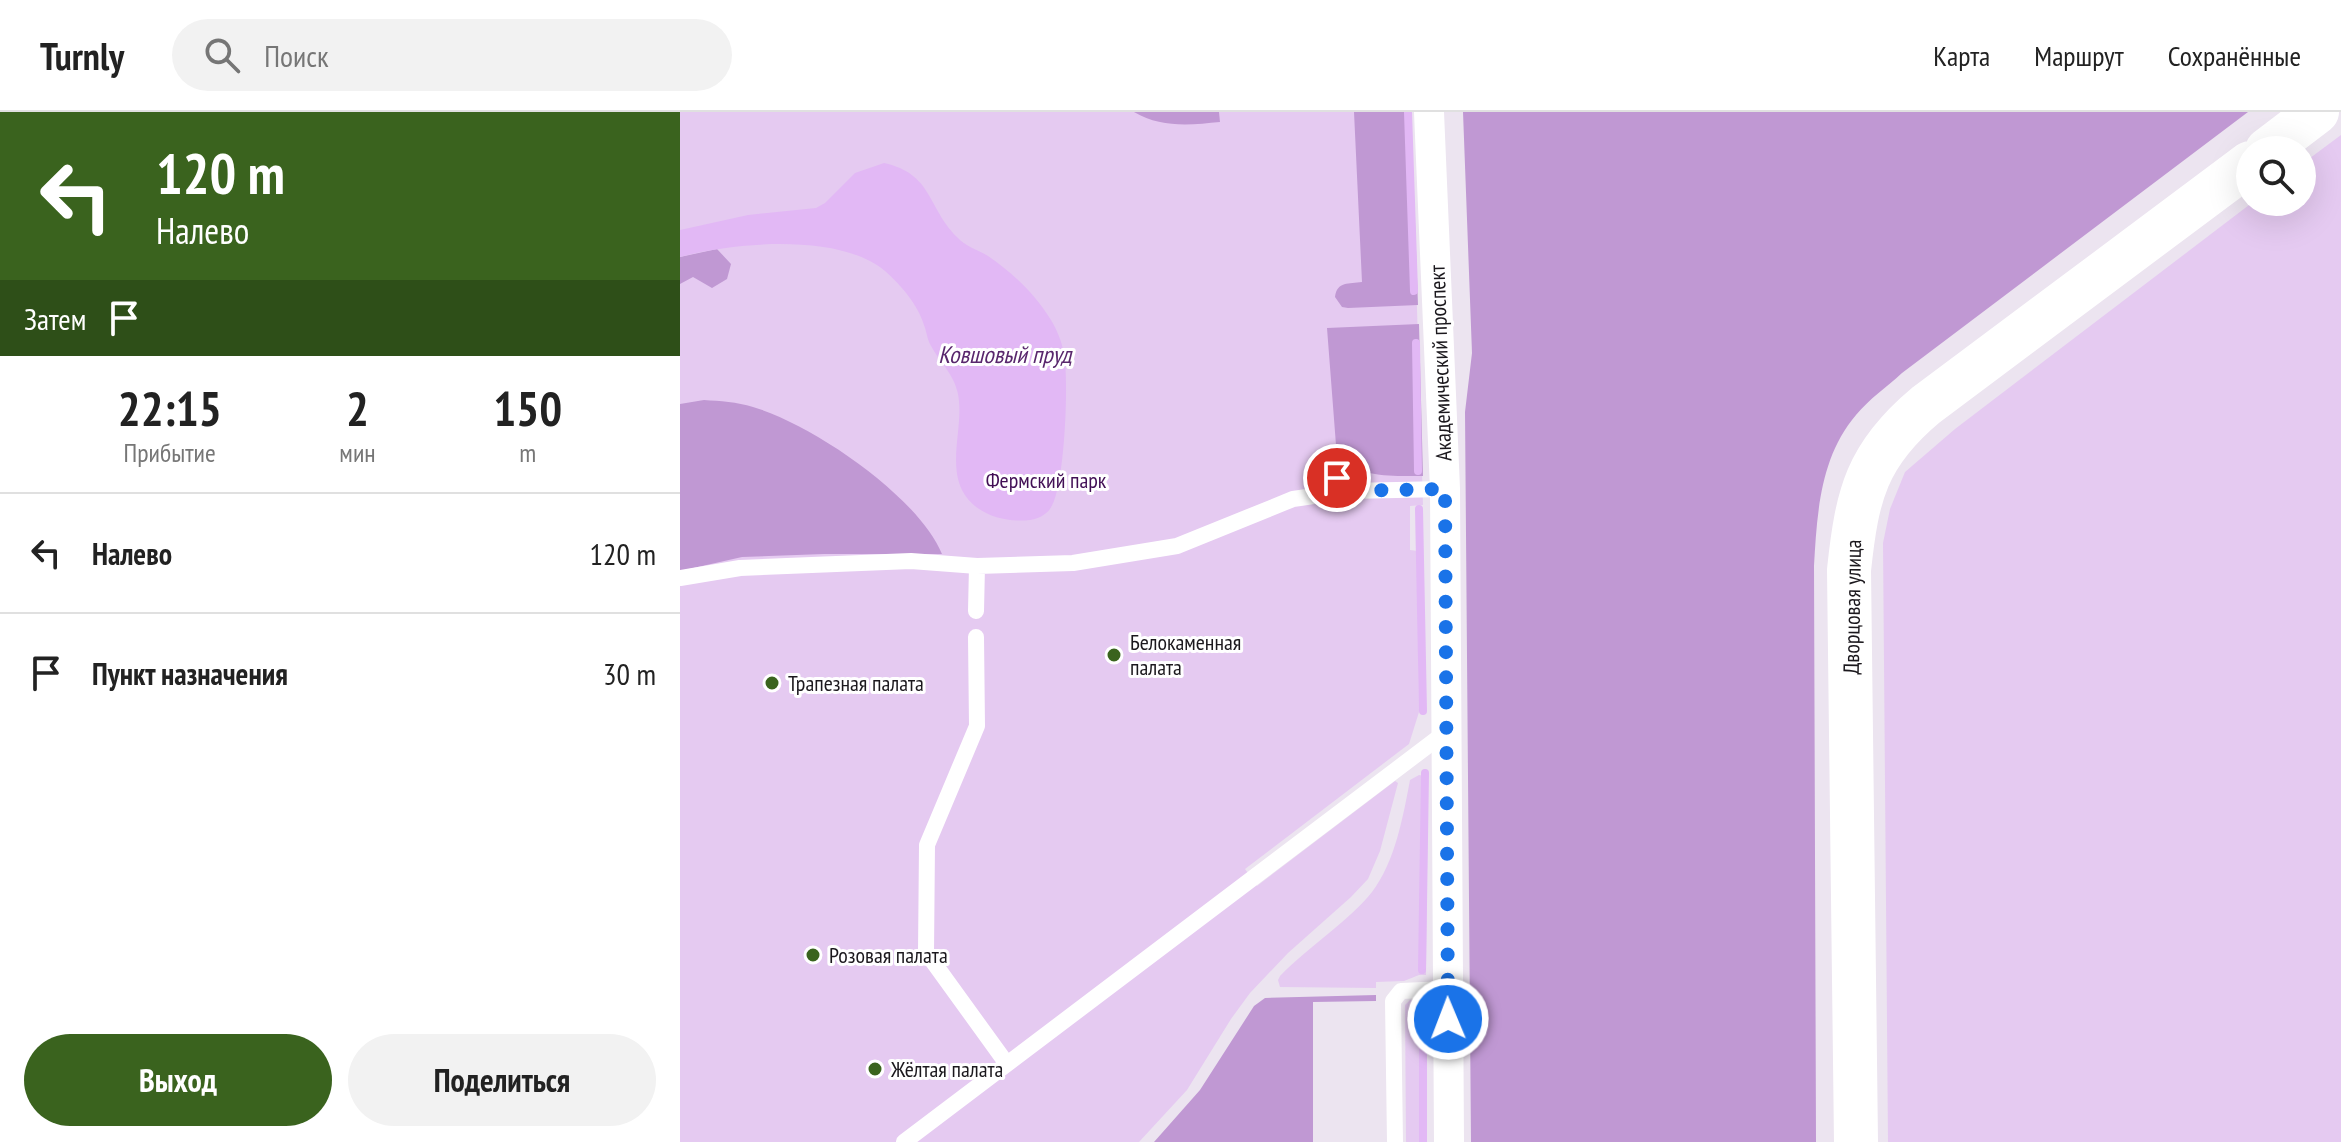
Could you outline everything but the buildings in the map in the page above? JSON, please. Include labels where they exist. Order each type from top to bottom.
[{"type":"main road","points":[[2285,136],[2317,112]]},
{"type":"main road","name":"Дворцовая улица","points":[[1856,1142],[1849,570],[1854,518],[1872,464],[1902,425],[1926,405],[2236,173]]},
{"type":"street","name":"Академический проспект","points":[[1429,112],[1445,489],[1449,1142]]},
{"type":"lane","points":[[1326,465],[1348,491]]},
{"type":"lane","points":[[680,578],[740,568],[911,561],[977,566],[1073,563],[1177,546],[1293,499],[1348,491],[1445,489]]},
{"type":"lane","points":[[976,611],[977,566]]},
{"type":"lane","points":[[976,637],[977,726],[927,845],[926,952],[1007,1064]]},
{"type":"lane","points":[[904,1142],[1446,732]]},
{"type":"lane","points":[[1395,1142],[1393,1001],[1401,991],[1408,989],[1447,989]]},
{"type":"green space","name":"Фермский парк","points":[[680,112],[1411,112],[1423,505],[1410,506],[1410,550],[1418,551],[1419,712],[1409,744],[1245,869],[1257,886],[1395,781],[1398,783],[1380,851],[1368,879],[1250,993],[1187,1090],[1139,1142],[680,1142]]},
{"type":"green space","points":[[2341,135],[2341,1142],[1888,1142],[1883,543],[1890,509],[1905,472],[1955,429],[2236,215],[2316,216],[2316,154]]},
{"type":"green space","points":[[1419,775],[1428,777],[1426,975],[1404,981],[1376,982],[1376,988],[1280,987],[1280,976],[1352,913],[1380,880],[1397,839],[1410,780]]},
{"type":"green space","points":[[1410,1000],[1427,1000],[1427,1142],[1406,1142],[1405,1005]]},
{"type":"shaded area","points":[[1134,112],[1219,112],[1220,122],[1165,123]]},
{"type":"shaded area","points":[[1354,112],[1411,112],[1418,305],[1348,308],[1342,307],[1335,297],[1341,286],[1362,282]]},
{"type":"shaded area","points":[[1463,112],[2248,112],[1902,373],[1861,409],[1835,449],[1819,506],[1814,566],[1816,1142],[1471,1142],[1465,412],[1472,353]]},
{"type":"shaded area","points":[[717,249],[731,264],[727,279],[712,288],[693,277],[680,284],[680,257]]},
{"type":"shaded area","points":[[1419,324],[1423,476],[1378,474],[1347,465],[1337,458],[1327,328]]},
{"type":"shaded area","points":[[704,400],[753,407],[804,429],[832,446],[861,465],[911,509],[942,554],[742,557],[680,571],[680,404]]},
{"type":"shaded area","points":[[1376,995],[1376,1001],[1313,1002],[1313,1142],[1154,1142],[1200,1090],[1254,1006],[1265,998]]},
{"type":"water","name":"Ковшовый пруд","points":[[884,163],[900,168],[921,183],[957,237],[1015,277],[1038,301],[1057,332],[1065,367],[1062,458],[1055,498],[1048,511],[1038,518],[1020,521],[991,515],[974,505],[962,490],[956,467],[959,406],[956,387],[929,342],[913,303],[885,271],[865,259],[842,251],[786,244],[728,248],[680,257],[680,230],[748,215],[816,208],[855,173]]},
{"type":"waterway","points":[[1408,112],[1414,291]]},
{"type":"waterway","points":[[1416,343],[1418,471]]},
{"type":"waterway","points":[[1419,509],[1423,711]]},
{"type":"waterway","points":[[1422,970],[1425,773]]},
{"type":"waterway","points":[[1423,1003],[1423,1142]]},
{"type":"place","name":"Белокаменная палата","points":[[1114,655]]},
{"type":"place","name":"Трапезная палата","points":[[772,683]]},
{"type":"place","name":"Розовая палата","points":[[813,955]]},
{"type":"place","name":"Жёлтая палата","points":[[875,1069]]},
{"type":"route","points":[[1337,478],[1348,491],[1445,489],[1448,1019]]}]
